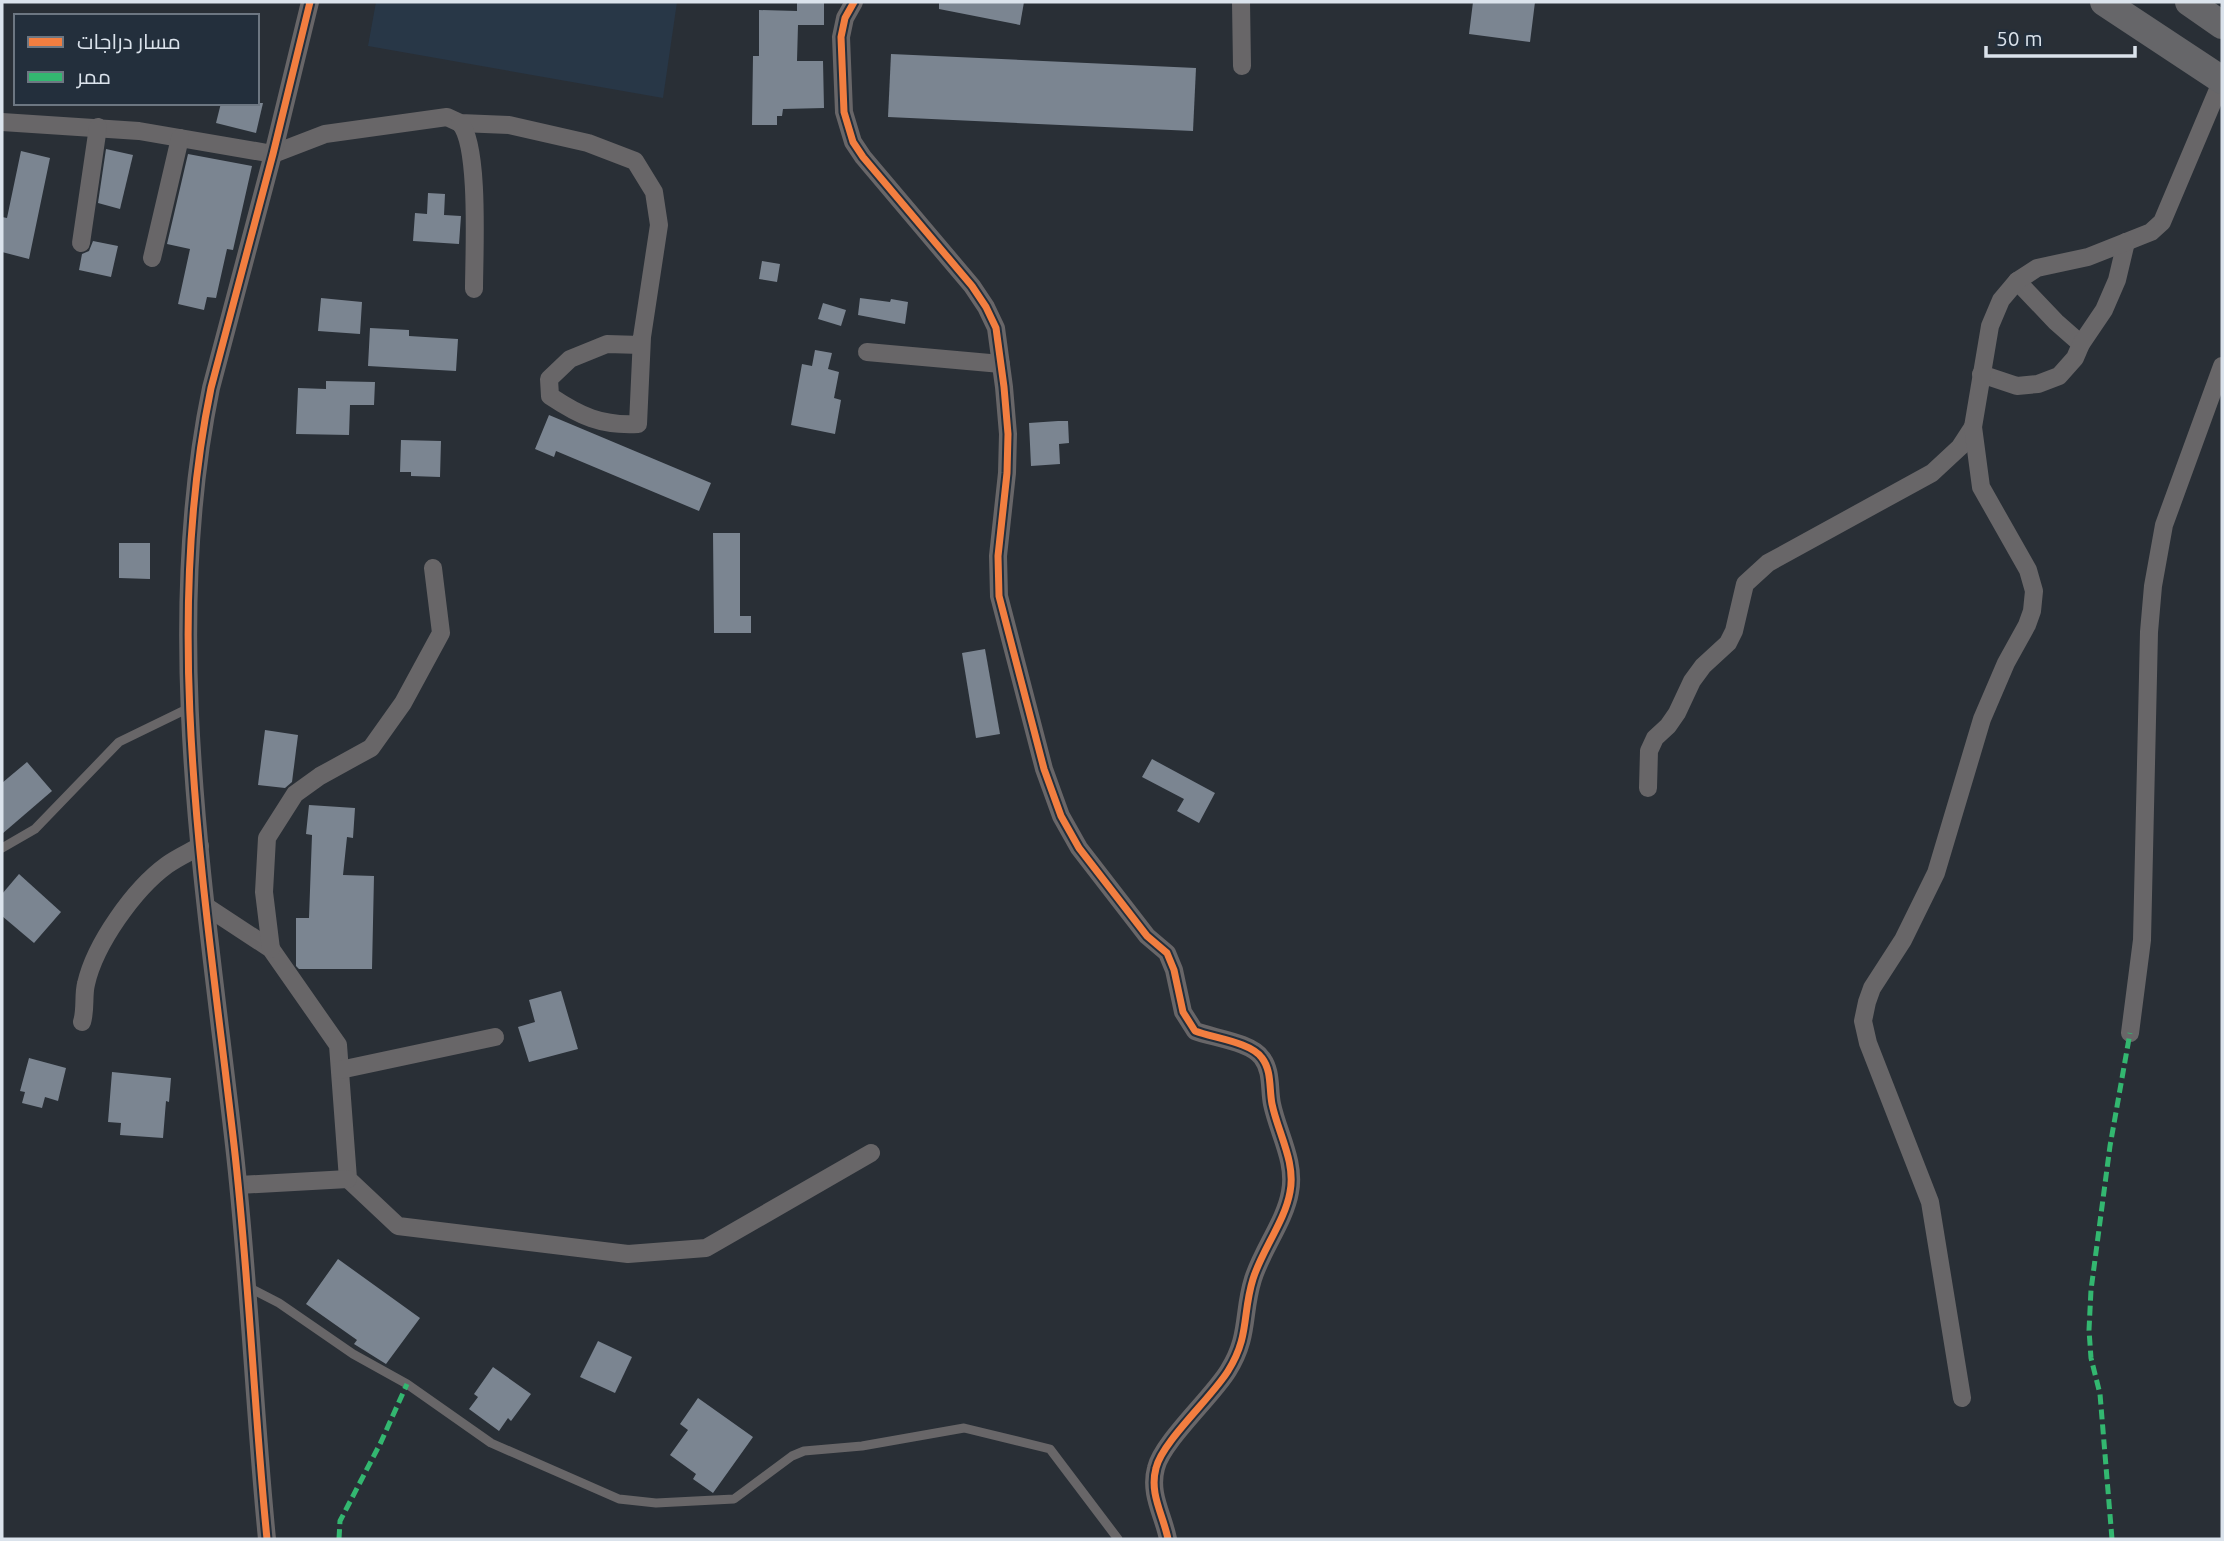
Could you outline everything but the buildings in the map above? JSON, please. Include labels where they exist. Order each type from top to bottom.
[{"type":"highway","points":[[2104,2],[2222,80]]},
{"type":"highway","points":[[2189,2],[2222,25]]},
{"type":"street","points":[[267,1539],[239,1185],[200,846],[187,592],[204,425],[310,2]]},
{"type":"street","points":[[854,2],[845,18],[841,37],[847,126],[863,157],[972,286],[996,328],[1008,435],[1007,473],[998,556],[999,596],[1044,769],[1061,816],[1079,848],[1147,936],[1167,953],[1174,970],[1183,1012],[1195,1031],[1254,1050],[1264,1059],[1270,1079],[1272,1103],[1291,1174],[1290,1193],[1252,1281],[1245,1334],[1240,1349],[1228,1371],[1166,1447],[1156,1465],[1153,1491],[1165,1522],[1168,1539]]},
{"type":"street","points":[[1241,2],[1242,66]]},
{"type":"street","points":[[1962,1398],[1930,1202],[1868,1043],[1863,1021],[1872,988],[1903,940],[1936,873],[1982,719],[2032,611],[2035,591],[2028,570],[1981,487],[1973,427],[1990,326],[2001,300],[2017,281],[2037,268],[2088,257],[2151,232],[2162,222],[2222,80]]},
{"type":"street","points":[[2,122],[98,127],[273,154],[325,134],[447,117],[460,123],[509,125],[588,143],[635,161],[654,192],[659,225],[642,337],[641,345],[607,344],[570,359],[549,379],[550,396],[578,414],[617,425],[638,424],[642,337]]},
{"type":"street","points":[[460,123],[469,140],[474,205],[474,289]]},
{"type":"street","points":[[81,243],[98,127]]},
{"type":"street","points":[[152,258],[180,138]]},
{"type":"street","points":[[1981,374],[2017,386],[2038,384],[2059,376],[2075,358],[2081,344],[2104,310],[2118,280],[2126,242]]},
{"type":"street","points":[[2017,281],[2081,344]]},
{"type":"street","points":[[867,352],[1002,364]]},
{"type":"street","points":[[2130,1033],[2142,940],[2149,632],[2153,586],[2164,524],[2222,366]]},
{"type":"street","points":[[1648,788],[1649,751],[1656,738],[1678,713],[1698,673],[1728,643],[1749,578],[1768,563],[1932,472],[1960,447],[1973,427]]},
{"type":"street","points":[[271,949],[264,892],[267,838],[295,794],[320,776],[371,748],[403,703],[441,633],[433,568]]},
{"type":"street","points":[[82,1022],[86,1009],[85,986],[101,943],[127,905],[166,866],[200,846]]},
{"type":"street","points":[[207,907],[271,949],[338,1045],[348,1179],[398,1226],[628,1254],[706,1248],[871,1153]]},
{"type":"street","points":[[340,1070],[495,1037]]},
{"type":"street","points":[[239,1185],[348,1179]]},
{"type":"lane","points":[[2,848],[35,829],[119,742],[191,707]]},
{"type":"lane","points":[[247,1286],[279,1303],[353,1354],[407,1384],[491,1443],[619,1499],[656,1503],[734,1499],[792,1456],[804,1451],[862,1447],[964,1428],[1050,1449],[1118,1539]]},
{"type":"shaded area","points":[[376,2],[677,2],[663,98],[368,46]]},
{"type":"marked path","points":[[2112,1539],[2100,1394],[2091,1358],[2089,1330],[2091,1290],[2110,1146],[2130,1033]]},
{"type":"marked path","points":[[339,1539],[340,1521],[381,1442],[407,1384]]},
{"type":"cycle path","points":[[267,1539],[239,1194],[201,862],[193,766],[188,670],[189,575],[196,481],[211,388],[310,2]]},
{"type":"cycle path","points":[[854,2],[845,18],[841,37],[844,112],[853,142],[972,286],[996,328],[1008,434],[1007,473],[998,556],[999,596],[1044,769],[1061,816],[1079,848],[1147,936],[1167,953],[1174,970],[1183,1012],[1195,1031],[1241,1044],[1262,1058],[1270,1080],[1272,1104],[1289,1159],[1290,1192],[1253,1279],[1240,1347],[1221,1382],[1177,1433],[1160,1457],[1156,1468],[1155,1495],[1168,1539]]}]
